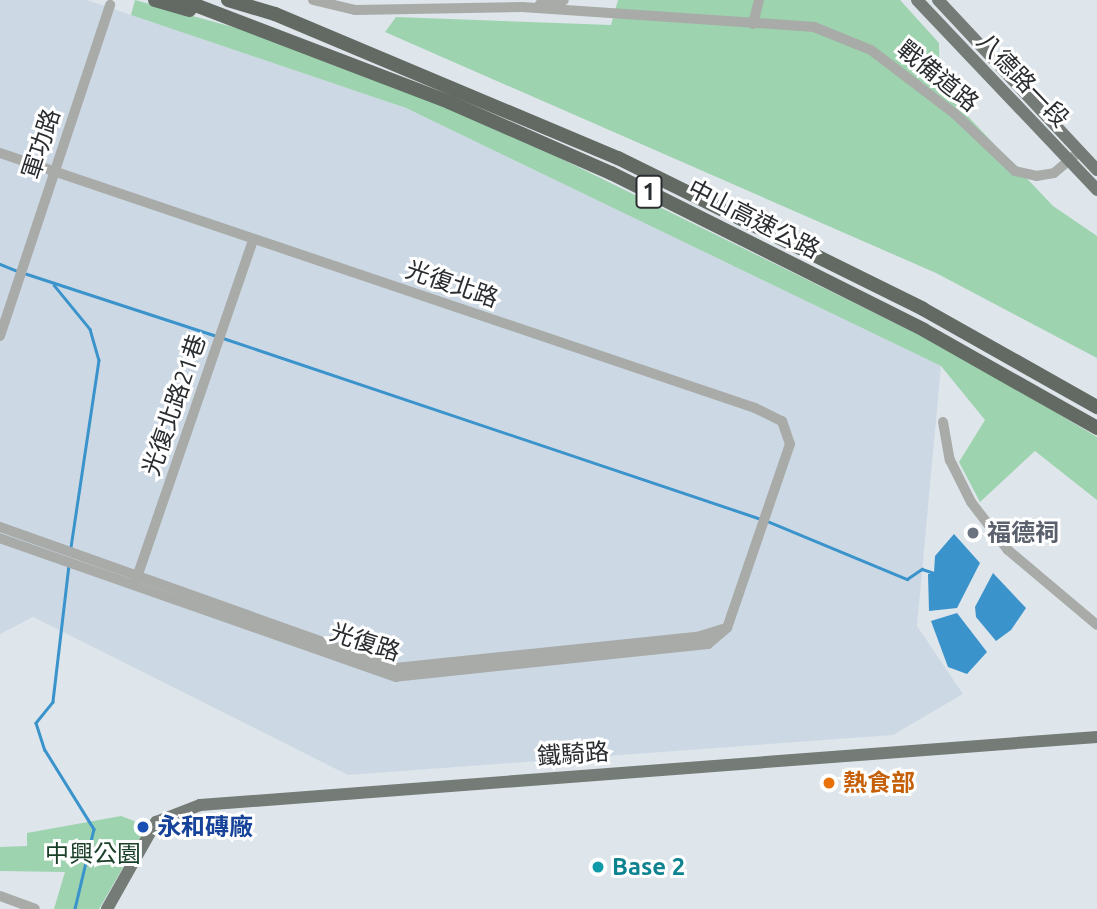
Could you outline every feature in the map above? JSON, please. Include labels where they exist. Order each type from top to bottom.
[{"type":"highway","points":[[155,0],[237,24]]},
{"type":"highway","name":"中山高速公路","points":[[182,0],[237,24],[449,102],[611,173],[924,330],[1097,428]]},
{"type":"highway","name":"中山高速公路","points":[[228,0],[275,14],[618,158],[923,309],[1097,407]]},
{"type":"highway","points":[[240,0],[275,14]]},
{"type":"main road","name":"八德路一段","points":[[917,0],[1074,155],[1097,170]]},
{"type":"main road","name":"八德路一段","points":[[938,0],[1074,155],[1097,190]]},
{"type":"main road","name":"鐵騎路","points":[[107,909],[156,822],[200,805],[1097,737]]},
{"type":"street","points":[[313,0],[355,10],[522,7],[564,0]]},
{"type":"street","points":[[753,24],[759,0]]},
{"type":"street","name":"軍功路","points":[[0,336],[110,5]]},
{"type":"street","name":"戰備道路","points":[[522,7],[814,27],[871,50],[955,114],[1015,171],[1036,176],[1054,173],[1074,155]]},
{"type":"street","name":"光復北路","points":[[0,153],[723,397],[782,421],[790,444],[762,528]]},
{"type":"street","name":"光復北路21巷","points":[[137,578],[253,240]]},
{"type":"street","points":[[943,422],[950,460],[971,502],[1008,550],[1097,625]]},
{"type":"street","name":"光復路","points":[[0,527],[78,559],[137,578],[396,677],[708,644],[727,628],[762,528]]},
{"type":"street","name":"光復路","points":[[0,538],[65,554]]},
{"type":"street","points":[[0,896],[35,909]]},
{"type":"shaded area","points":[[0,0],[87,0],[406,108],[941,366],[917,626],[963,694],[893,735],[348,775],[33,617],[0,634]]},
{"type":"green space","points":[[135,0],[280,40],[450,104],[954,352],[1097,437],[1097,500],[1035,451],[980,502],[959,462],[985,420],[941,366],[406,108],[131,15]]},
{"type":"green space","points":[[618,0],[900,0],[939,43],[940,87],[1053,206],[1097,236],[1097,358],[936,273],[385,32],[396,17],[611,25]]},
{"type":"green space","name":"中興公園","points":[[121,816],[147,826],[99,909],[54,909],[65,872],[0,871],[0,847],[27,846],[27,833]]},
{"type":"water","points":[[954,534],[980,563],[957,608],[929,611],[928,574],[934,573],[935,556]]},
{"type":"water","points":[[993,573],[1026,608],[1011,630],[996,641],[976,617],[975,607]]},
{"type":"water","points":[[957,613],[987,652],[967,674],[948,667],[931,621]]},
{"type":"waterway","points":[[0,264],[17,271]]},
{"type":"waterway","points":[[24,273],[217,336]]},
{"type":"waterway","points":[[54,285],[90,329],[99,360],[71,548]]},
{"type":"waterway","points":[[223,338],[761,519]]},
{"type":"waterway","points":[[767,521],[907,579],[922,569],[934,573]]},
{"type":"waterway","points":[[69,565],[53,702],[36,723],[45,750],[94,829],[75,909]]},
{"type":"place","name":"福德祠","points":[[973,533]]},
{"type":"place","name":"熱食部","points":[[829,783]]},
{"type":"place","name":"永和磚廠","points":[[143,827]]},
{"type":"place","name":"Base 2","points":[[598,867]]}]
